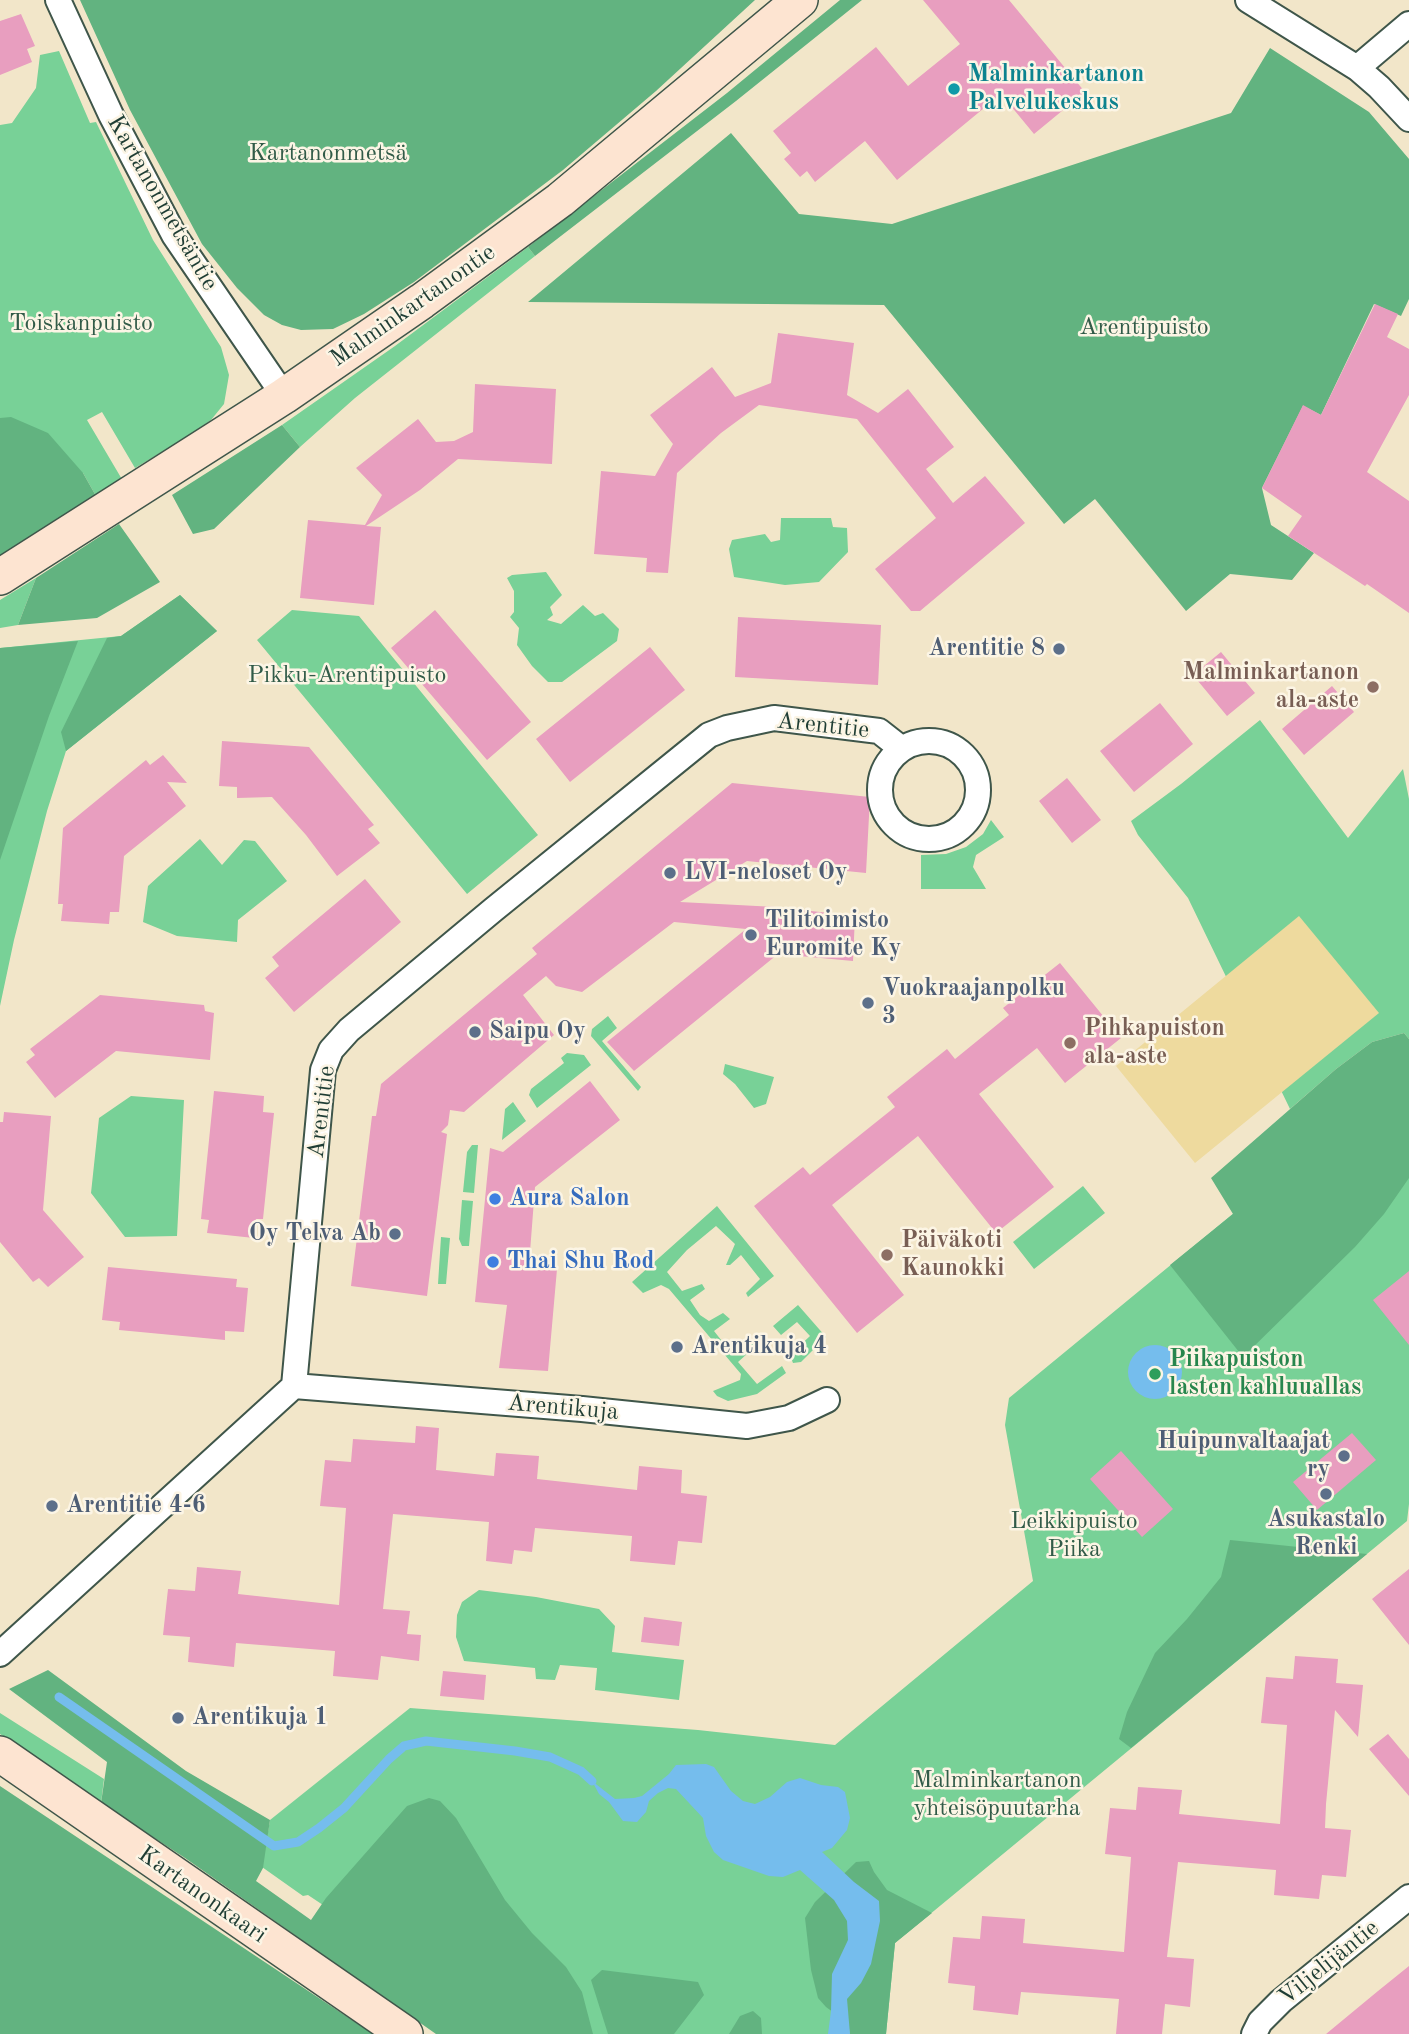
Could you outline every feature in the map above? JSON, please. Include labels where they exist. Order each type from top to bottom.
[{"type":"main road","name":"Malminkartanontie","points":[[0,577],[284,397],[422,301],[560,200],[800,0]]},
{"type":"main road","name":"Kartanonkaari","points":[[0,1754],[405,2034]]},
{"type":"street","name":"Kartanonmetsäntie","points":[[58,0],[111,116],[174,234],[284,397]]},
{"type":"street","points":[[1248,0],[1357,68],[1409,119]]},
{"type":"street","points":[[1357,68],[1409,24]]},
{"type":"street","name":"Arentitie","points":[[294,1386],[323,1070],[331,1050],[349,1030],[492,910],[709,735],[727,728],[775,718],[879,731],[902,749]]},
{"type":"street","name":"Arentitie","points":[[920,741],[937,741],[953,747],[966,757],[975,773],[978,796],[973,813],[956,832],[931,840],[914,838],[903,833],[889,820],[881,804],[879,785],[888,762],[902,749],[920,741]]},
{"type":"street","points":[[0,1654],[294,1386]]},
{"type":"street","name":"Arentikuja","points":[[294,1386],[582,1409],[747,1426],[789,1418],[827,1400]]},
{"type":"street","name":"Viljelijäntie","points":[[1254,2034],[1260,2022],[1281,2001],[1409,1896]]},
{"type":"green space","name":"Kartanonmetsä","points":[[80,0],[755,0],[656,91],[563,170],[414,282],[364,314],[333,329],[301,330],[282,325],[264,315],[237,288],[202,244],[130,110]]},
{"type":"green space","points":[[840,0],[862,0],[535,256],[528,247],[727,93]]},
{"type":"green space","name":"Arentipuisto","points":[[1270,48],[1369,112],[1409,159],[1409,299],[1401,316],[1374,304],[1321,415],[1303,406],[1262,488],[1271,525],[1314,553],[1292,580],[1230,574],[1186,611],[1095,499],[1064,524],[884,305],[528,302],[731,133],[799,214],[892,224],[1231,113]]},
{"type":"green space","name":"Toiskanpuisto","points":[[59,51],[90,123],[96,122],[153,240],[221,347],[229,375],[224,404],[211,420],[135,468],[102,412],[87,420],[123,481],[96,496],[83,473],[0,472],[0,125],[12,123],[36,88],[40,55]]},
{"type":"green space","points":[[528,247],[535,256],[355,398],[300,447],[282,425],[395,346]]},
{"type":"green space","points":[[11,417],[48,433],[83,473],[96,496],[0,558],[0,418]]},
{"type":"green space","points":[[282,425],[300,447],[214,529],[193,534],[172,495]]},
{"type":"green space","points":[[781,518],[831,518],[833,527],[847,528],[848,552],[819,582],[785,585],[734,577],[729,549],[732,540],[765,534],[771,542],[780,540]]},
{"type":"green space","points":[[119,524],[160,582],[97,618],[18,625],[36,578]]},
{"type":"green space","points":[[546,572],[562,595],[550,607],[553,615],[547,620],[561,624],[583,605],[595,616],[603,613],[619,629],[617,641],[562,682],[548,682],[532,666],[517,645],[519,628],[510,617],[514,612],[514,591],[507,578],[512,575]]},
{"type":"green space","points":[[36,578],[18,625],[0,628],[0,600]]},
{"type":"green space","points":[[180,595],[217,631],[66,751],[47,811],[0,1006],[0,648],[121,636]]},
{"type":"green space","points":[[180,595],[217,631],[66,751],[61,732],[107,638],[121,636]]},
{"type":"green space","name":"Pikku-Arentipuisto","points":[[292,610],[359,616],[538,835],[467,894],[257,640]]},
{"type":"green space","points":[[78,641],[49,716],[0,860],[0,648]]},
{"type":"green space","points":[[1260,720],[1348,838],[1403,769],[1409,799],[1409,1039],[1404,1033],[1372,1042],[1290,1109],[1188,898],[1138,835],[1131,821]]},
{"type":"green space","points":[[991,820],[1004,837],[976,855],[973,867],[986,889],[921,889],[921,855],[946,854],[966,847],[983,834]]},
{"type":"green space","points":[[200,839],[222,865],[244,840],[255,841],[287,881],[238,920],[237,942],[177,936],[143,922],[148,886]]},
{"type":"green space","points":[[608,1016],[617,1028],[602,1041],[641,1087],[638,1091],[591,1036],[592,1029]]},
{"type":"green space","points":[[1404,1033],[1409,1039],[1409,1178],[1384,1214],[1355,1247],[1243,1357],[1170,1265],[1233,1214],[1211,1178],[1336,1069],[1372,1042]]},
{"type":"green space","points":[[567,1053],[584,1055],[591,1065],[537,1108],[529,1095],[531,1089],[564,1063],[561,1058]]},
{"type":"green space","points":[[725,1064],[774,1077],[766,1104],[754,1108],[735,1084],[723,1074]]},
{"type":"green space","points":[[1409,1069],[1407,1521],[895,1943],[886,2034],[509,2034],[323,1905],[308,1895],[303,1896],[262,1867],[270,1820],[410,1708],[698,1730],[835,1745],[1033,1581],[1005,1425],[1009,1398]]},
{"type":"green space","points":[[131,1096],[184,1100],[177,1236],[125,1237],[91,1193],[99,1118]]},
{"type":"green space","points":[[513,1102],[526,1121],[502,1140],[505,1109]]},
{"type":"green space","points":[[472,1145],[478,1145],[474,1193],[463,1192],[467,1152]]},
{"type":"green space","points":[[1083,1186],[1105,1213],[1034,1269],[1013,1242]]},
{"type":"green space","points":[[462,1200],[473,1201],[469,1246],[462,1246],[459,1239]]},
{"type":"green space","points":[[717,1206],[774,1276],[748,1297],[746,1293],[760,1279],[741,1255],[730,1265],[726,1265],[735,1244],[716,1226],[687,1250],[667,1272],[682,1291],[702,1284],[705,1289],[690,1300],[700,1315],[709,1321],[723,1313],[730,1319],[714,1331],[733,1355],[753,1341],[757,1345],[738,1362],[757,1384],[782,1366],[786,1373],[757,1394],[728,1401],[713,1391],[740,1380],[741,1374],[669,1289],[661,1285],[643,1293],[632,1282]]},
{"type":"green space","points":[[441,1237],[450,1238],[446,1284],[438,1284]]},
{"type":"green space","points":[[798,1305],[826,1337],[801,1362],[793,1363],[793,1352],[810,1336],[797,1322],[781,1335],[773,1326]]},
{"type":"green space","points":[[1230,1540],[1367,1554],[1131,1748],[1119,1739],[1127,1712],[1155,1653],[1221,1577]]},
{"type":"green space","points":[[479,1590],[599,1609],[615,1626],[612,1652],[684,1660],[679,1700],[595,1690],[597,1668],[560,1665],[555,1680],[536,1679],[535,1668],[464,1661],[456,1637],[457,1615],[462,1602]]},
{"type":"green space","points":[[48,1670],[186,1771],[270,1820],[263,1868],[256,1881],[311,1920],[326,1898],[407,1806],[429,1798],[440,1801],[456,1818],[505,1900],[532,1933],[566,1967],[582,1992],[593,2034],[436,2034],[185,1858],[101,1803],[107,1762],[9,1689]]},
{"type":"green space","points":[[0,1713],[104,1779],[101,1803],[0,1734]]},
{"type":"green space","points":[[0,1786],[373,2034],[0,2034]]},
{"type":"green space","points":[[869,1861],[887,1890],[932,1913],[895,1943],[886,2034],[850,2034],[848,2023],[818,1998],[811,1970],[805,1918],[815,1902],[856,1862]]},
{"type":"green space","points":[[602,1970],[698,1982],[704,1995],[674,2034],[608,2034],[591,1980]]},
{"type":"green space","points":[[753,2011],[761,2018],[762,2034],[729,2034],[740,2016]]},
{"type":"sand","points":[[1299,916],[1379,1013],[1195,1163],[1116,1066]]},
{"type":"water","name":"Piikapuiston lasten kahluuallas","points":[[1155,1345],[1174,1353],[1182,1372],[1174,1391],[1155,1399],[1136,1391],[1128,1372],[1136,1353]]},
{"type":"water","points":[[706,1764],[714,1767],[731,1791],[743,1801],[755,1804],[770,1797],[787,1782],[800,1778],[838,1787],[845,1792],[850,1818],[847,1830],[832,1848],[822,1852],[879,1901],[880,1921],[871,1964],[861,1983],[847,1999],[850,2034],[828,2034],[832,1974],[848,1940],[847,1921],[834,1900],[800,1870],[783,1877],[769,1876],[723,1860],[714,1852],[706,1836],[703,1818],[676,1789],[668,1788],[658,1793],[649,1801],[646,1812],[637,1822],[623,1821],[609,1802],[599,1794],[592,1781],[615,1799],[634,1798],[642,1796],[676,1765]]},
{"type":"building","name":"Malminkartanon Palvelukeskus","points":[[923,0],[1009,0],[1085,92],[1034,134],[1001,94],[897,180],[865,141],[815,182],[807,171],[800,177],[784,159],[791,153],[773,131],[876,47],[908,86],[960,44]]},
{"type":"building","points":[[21,14],[35,46],[27,49],[32,62],[0,75],[0,21]]},
{"type":"building","points":[[1375,304],[1398,314],[1387,337],[1409,349],[1409,395],[1367,472],[1409,501],[1409,613],[1288,536],[1302,516],[1262,488],[1303,405],[1321,415]]},
{"type":"building","points":[[778,333],[854,343],[847,395],[878,413],[908,389],[954,447],[926,469],[953,503],[985,476],[1025,523],[920,611],[911,611],[875,569],[936,518],[857,419],[759,405],[721,433],[677,473],[668,573],[646,572],[647,558],[594,554],[601,471],[655,476],[673,444],[650,415],[712,367],[735,397],[771,383]]},
{"type":"building","points":[[475,384],[556,389],[552,464],[458,459],[420,490],[366,526],[381,527],[374,605],[300,598],[308,520],[365,525],[382,495],[356,468],[418,419],[436,442],[454,441],[473,432]]},
{"type":"building","points":[[435,610],[531,722],[487,760],[391,648]]},
{"type":"building","points":[[738,617],[881,625],[878,685],[735,677]]},
{"type":"building","points":[[650,647],[685,690],[570,782],[536,739]]},
{"type":"building","points":[[1221,652],[1255,693],[1227,716],[1193,675]]},
{"type":"building","points":[[1332,686],[1354,712],[1304,755],[1282,729]]},
{"type":"building","points":[[1160,703],[1193,744],[1134,792],[1100,751]]},
{"type":"building","points":[[222,741],[309,747],[374,825],[368,829],[380,843],[337,876],[306,835],[272,797],[237,798],[237,787],[219,786]]},
{"type":"building","points":[[163,755],[187,783],[167,782],[186,806],[124,856],[119,912],[110,912],[109,924],[61,921],[63,904],[58,904],[63,828],[146,760],[150,765]]},
{"type":"building","points":[[1067,778],[1101,820],[1072,843],[1039,801]]},
{"type":"building","points":[[732,783],[870,797],[866,873],[747,861],[680,902],[776,907],[855,916],[853,961],[778,954],[634,1071],[607,1042],[746,929],[674,922],[582,992],[556,986],[546,976],[523,995],[554,1035],[464,1112],[450,1110],[448,1125],[441,1132],[447,1134],[427,1296],[351,1286],[372,1116],[376,1116],[381,1084],[537,954],[532,948]]},
{"type":"building","points":[[365,879],[401,922],[294,1012],[265,978],[279,966],[272,957]]},
{"type":"building","points":[[1060,963],[1121,1038],[1065,1083],[1037,1048],[979,1094],[1054,1187],[996,1233],[918,1136],[832,1205],[904,1295],[857,1333],[754,1206],[803,1167],[810,1175],[895,1107],[887,1097],[947,1049],[955,1059],[1009,1015],[1003,1008]]},
{"type":"building","points":[[100,995],[204,1005],[205,1011],[214,1013],[210,1060],[116,1051],[55,1098],[26,1062],[35,1055],[30,1049]]},
{"type":"building","points":[[590,1081],[620,1120],[535,1187],[529,1265],[557,1269],[548,1371],[499,1368],[507,1305],[475,1302],[490,1148],[503,1152]]},
{"type":"building","points":[[214,1091],[264,1096],[263,1112],[274,1113],[263,1219],[256,1219],[254,1238],[207,1233],[209,1220],[201,1219]]},
{"type":"building","points":[[4,1112],[51,1116],[43,1210],[84,1257],[48,1287],[39,1278],[33,1282],[0,1242],[0,1122],[3,1122]]},
{"type":"building","points":[[108,1267],[237,1279],[236,1287],[248,1288],[244,1332],[225,1331],[225,1340],[119,1330],[120,1322],[102,1320]]},
{"type":"building","points":[[1409,1271],[1409,1345],[1373,1300]]},
{"type":"building","points":[[416,1426],[439,1428],[436,1470],[494,1476],[496,1453],[539,1456],[537,1479],[637,1490],[639,1466],[682,1470],[681,1493],[707,1496],[702,1543],[678,1541],[675,1565],[630,1561],[632,1536],[535,1528],[532,1552],[514,1550],[512,1564],[486,1561],[489,1522],[393,1514],[383,1609],[410,1611],[407,1634],[421,1635],[419,1661],[381,1656],[378,1680],[333,1676],[335,1651],[236,1643],[234,1667],[188,1662],[190,1637],[163,1635],[168,1589],[195,1591],[197,1567],[241,1571],[238,1594],[339,1605],[346,1508],[320,1506],[325,1460],[351,1462],[353,1439],[415,1443]]},
{"type":"building","points":[[1352,1433],[1376,1460],[1317,1510],[1293,1482]]},
{"type":"building","points":[[1121,1451],[1173,1509],[1142,1537],[1090,1479]]},
{"type":"building","points":[[1409,1569],[1409,1645],[1372,1599]]},
{"type":"building","points":[[644,1617],[682,1622],[679,1646],[641,1642]]},
{"type":"building","points":[[1295,1656],[1338,1659],[1336,1683],[1363,1685],[1358,1737],[1335,1710],[1326,1804],[1325,1828],[1351,1830],[1346,1877],[1322,1875],[1319,1899],[1274,1895],[1276,1870],[1178,1862],[1167,1957],[1194,1959],[1190,2007],[1165,2004],[1162,2034],[1116,2034],[1119,1999],[1021,1992],[1018,2015],[973,2010],[975,1986],[948,1983],[953,1937],[980,1939],[982,1916],[1025,1919],[1023,1943],[1124,1952],[1131,1857],[1105,1854],[1110,1808],[1136,1810],[1138,1787],[1182,1790],[1179,1814],[1280,1824],[1287,1725],[1261,1723],[1266,1677],[1293,1679]]},
{"type":"building","points":[[443,1671],[486,1675],[484,1700],[440,1696]]},
{"type":"building","points":[[1388,1734],[1409,1759],[1409,1796],[1369,1749]]},
{"type":"building","points":[[1409,1966],[1409,2034],[1326,2034],[1378,1991]]},
{"type":"waterway","points":[[59,1697],[274,1846],[298,1842],[319,1828],[344,1808],[404,1746],[426,1741],[550,1757],[581,1771],[592,1781]]},
{"type":"place","name":"Malminkartanon Palvelukeskus","points":[[954,89]]},
{"type":"place","name":"Arentitie 8","points":[[1059,649]]},
{"type":"place","name":"Malminkartanon ala-aste","points":[[1373,687]]},
{"type":"place","name":"LVI-neloset Oy","points":[[670,873]]},
{"type":"place","name":"Tilitoimisto Euromite Ky","points":[[751,935]]},
{"type":"place","name":"Vuokraajanpolku 3","points":[[868,1003]]},
{"type":"place","name":"Saipu Oy","points":[[475,1032]]},
{"type":"place","name":"Pihkapuiston ala-aste","points":[[1070,1043]]},
{"type":"place","name":"Aura Salon","points":[[495,1199]]},
{"type":"place","name":"Oy Telva Ab","points":[[395,1234]]},
{"type":"place","name":"Päiväkoti Kaunokki","points":[[887,1255]]},
{"type":"place","name":"Thai Shu Rod","points":[[493,1262]]},
{"type":"place","name":"Arentikuja 4","points":[[677,1347]]},
{"type":"place","name":"Piikapuiston lasten kahluuallas","points":[[1155,1374]]},
{"type":"place","name":"Huipunvaltaajat ry","points":[[1344,1456]]},
{"type":"place","name":"Asukastalo Renki","points":[[1326,1494]]},
{"type":"place","name":"Arentitie 4-6","points":[[52,1506]]},
{"type":"place","name":"Arentikuja 1","points":[[178,1718]]},
{"type":"park label","name":"Leikkipuisto Piika","points":[[1074,1536]]},
{"type":"park label","name":"Malminkartanon yhteisöpuutarha","points":[[997,1795]]}]
